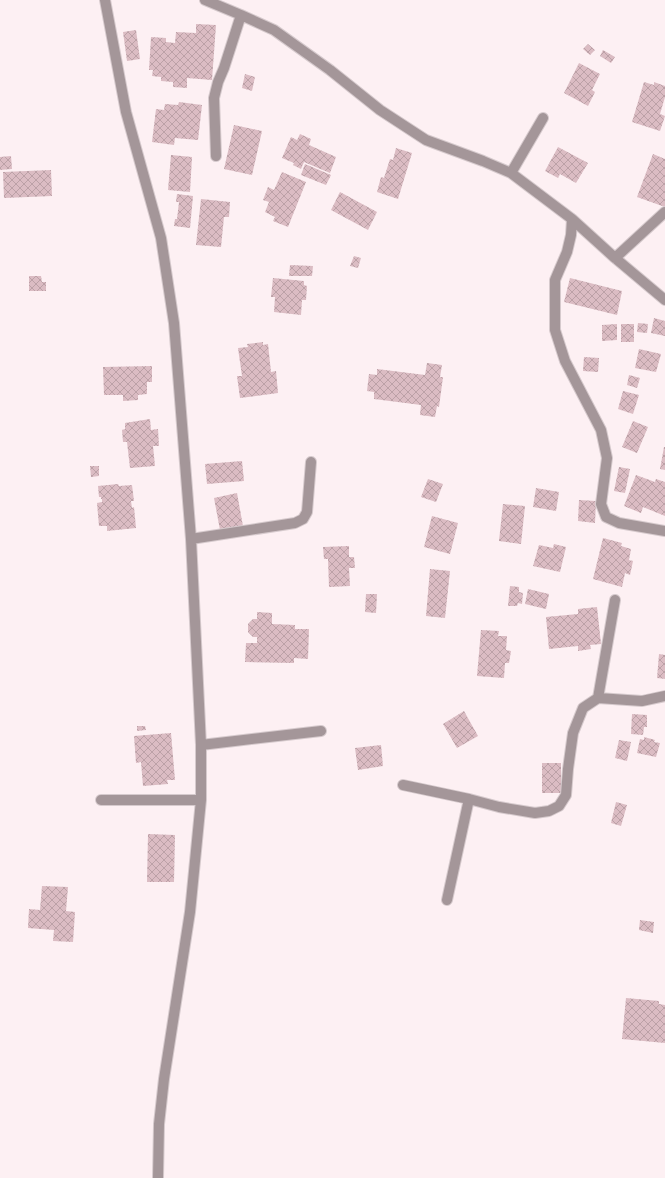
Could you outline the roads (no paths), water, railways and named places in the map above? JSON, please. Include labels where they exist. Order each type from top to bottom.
[{"type":"street","points":[[105,0],[126,112],[162,245],[174,323],[191,539],[201,745],[201,800],[190,912],[171,1025],[163,1086],[159,1124],[158,1178]]},
{"type":"street","points":[[205,0],[274,30],[330,70],[380,110],[426,140],[511,173],[572,219],[665,300]]},
{"type":"street","points":[[216,156],[214,98],[241,15]]},
{"type":"street","points":[[511,173],[543,118]]},
{"type":"street","points":[[615,258],[665,212]]},
{"type":"street","points":[[572,219],[567,252],[555,280],[555,330],[565,361],[602,430],[607,458],[601,504],[606,517],[619,523],[665,531]]},
{"type":"street","points":[[191,539],[295,523],[303,519],[307,512],[311,462]]},
{"type":"street","points":[[598,698],[615,600]]},
{"type":"street","points":[[403,785],[499,807],[534,813],[549,811],[559,806],[566,795],[573,733],[583,708],[598,698],[642,701],[665,696]]},
{"type":"street","points":[[201,745],[321,731]]},
{"type":"street","points":[[447,900],[469,799]]},
{"type":"street","points":[[101,800],[201,800]]}]
